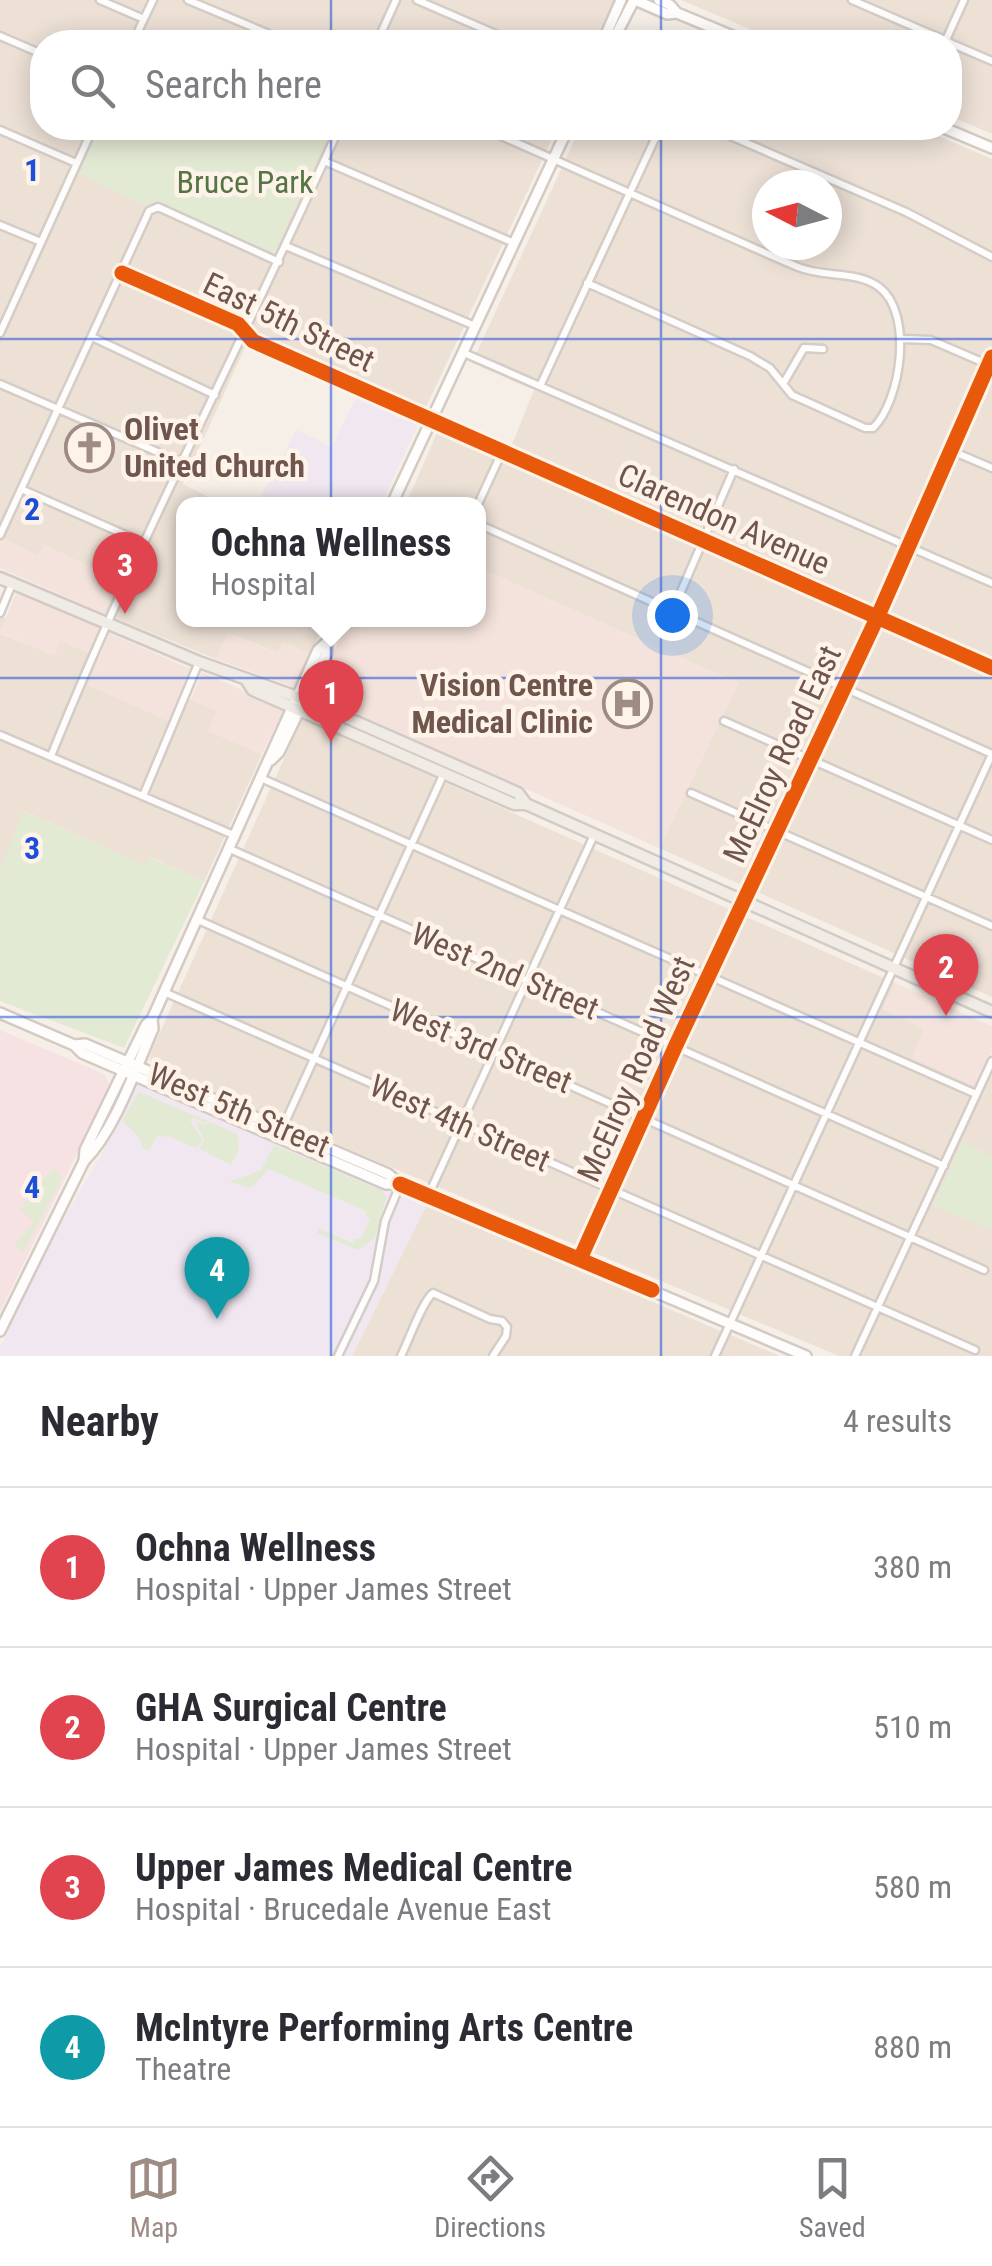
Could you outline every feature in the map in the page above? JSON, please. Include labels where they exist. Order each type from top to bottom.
[{"type":"main road","points":[[608,30],[621,0]]},
{"type":"main road","points":[[619,30],[635,0],[666,14],[677,13]]},
{"type":"main road","points":[[659,0],[677,13],[718,30]]},
{"type":"main road","points":[[962,136],[992,148]]},
{"type":"main road","points":[[395,497],[562,140]]},
{"type":"main road","points":[[0,578],[247,681],[254,690],[298,703],[518,792],[526,804]]},
{"type":"main road","points":[[0,1331],[84,1162],[96,1150],[130,1069],[153,1029],[152,1019],[271,760],[272,749],[327,654],[334,627]]},
{"type":"main road","points":[[298,703],[444,774],[514,804],[526,804],[992,1012]]},
{"type":"main road","name":"West 5th Street","points":[[0,1013],[74,1045],[85,1044],[130,1069],[386,1184],[400,1184]]},
{"type":"main road","name":"West 5th Street","points":[[130,1069],[388,1174],[400,1184],[806,1356]]},
{"type":"street","points":[[100,0],[144,18]]},
{"type":"street","points":[[138,30],[152,0]]},
{"type":"street","points":[[188,0],[259,30]]},
{"type":"street","points":[[382,30],[396,0]]},
{"type":"street","points":[[417,0],[486,30]]},
{"type":"street","points":[[852,0],[920,30]]},
{"type":"street","points":[[952,30],[964,0]]},
{"type":"street","points":[[0,36],[30,49]]},
{"type":"street","points":[[962,48],[992,61]]},
{"type":"street","points":[[0,130],[76,163]]},
{"type":"street","points":[[0,332],[87,140]]},
{"type":"street","points":[[52,756],[106,623],[334,140]]},
{"type":"street","points":[[511,140],[810,272],[863,280],[879,287],[890,298],[898,316],[901,339],[896,379],[887,405],[873,428],[865,428],[792,394],[770,368],[750,356],[587,283]]},
{"type":"street","points":[[541,384],[654,140]]},
{"type":"street","points":[[740,140],[906,212],[992,257]]},
{"type":"street","points":[[324,161],[515,244]]},
{"type":"street","points":[[0,535],[153,208],[279,262]]},
{"type":"street","points":[[0,224],[41,242]]},
{"type":"street","points":[[286,246],[476,326]]},
{"type":"street","name":"East 5th Street","points":[[122,274],[238,324],[253,341],[432,420]]},
{"type":"street","points":[[92,338],[215,395]]},
{"type":"street","points":[[901,339],[931,340],[991,363]]},
{"type":"street","points":[[783,384],[804,348],[823,350]]},
{"type":"street","points":[[464,353],[992,582]]},
{"type":"street","name":"McElroy Road East","points":[[743,901],[877,618],[991,363]]},
{"type":"street","points":[[0,384],[183,463]]},
{"type":"street","name":"Clarendon Avenue","points":[[432,420],[992,668]]},
{"type":"street","points":[[481,497],[503,450]]},
{"type":"street","points":[[952,451],[992,468]]},
{"type":"street","points":[[673,610],[734,469]]},
{"type":"street","points":[[21,489],[144,543]]},
{"type":"street","points":[[486,528],[992,754],[715,1356]]},
{"type":"street","points":[[0,613],[12,583]]},
{"type":"street","points":[[143,796],[199,662]]},
{"type":"street","points":[[724,721],[992,840]]},
{"type":"street","points":[[0,736],[236,836]]},
{"type":"street","points":[[282,1129],[444,774]]},
{"type":"street","points":[[263,778],[976,1094]]},
{"type":"street","points":[[690,793],[992,926]]},
{"type":"street","points":[[428,1196],[594,835]]},
{"type":"street","name":"West 2nd Street","points":[[230,849],[944,1166]]},
{"type":"street","name":"McElroy Road West","points":[[580,1259],[743,901]]},
{"type":"street","name":"West 3rd Street","points":[[198,920],[984,1270]]},
{"type":"street","name":"West 4th Street","points":[[164,992],[975,1350]]},
{"type":"street","points":[[856,1356],[992,1061]]},
{"type":"street","points":[[338,1356],[374,1281],[386,1221],[400,1184]]},
{"type":"street","points":[[401,1356],[432,1293],[502,1321],[507,1328],[506,1336],[494,1356]]},
{"type":"shaded area","points":[[0,0],[614,0],[603,30],[30,30],[30,140],[551,140],[419,422],[247,343],[183,484],[209,497],[176,497],[176,627],[323,627],[310,654],[283,642],[278,653],[229,633],[216,659],[103,613],[117,580],[44,545],[38,556],[0,537]]},
{"type":"shaded area","points":[[681,0],[992,0],[992,134],[962,121],[962,30],[752,30]]},
{"type":"shaded area","points":[[574,140],[948,140],[992,159],[992,997],[659,848],[738,683],[486,571],[486,497],[409,497],[444,417],[511,447],[534,390],[472,363]]},
{"type":"shaded area","points":[[358,393],[419,422],[384,497],[261,497],[296,430],[332,447]]},
{"type":"shaded area","points":[[0,537],[38,556],[44,545],[118,580],[103,613],[0,568]]},
{"type":"shaded area","points":[[486,571],[738,683],[659,848],[328,701],[320,680],[348,627],[486,627]]},
{"type":"shaded area","points":[[16,593],[99,627],[88,653],[60,641],[55,656],[0,633]]},
{"type":"shaded area","points":[[0,615],[6,618],[1,634],[54,655],[60,640],[99,658],[88,685],[170,721],[180,697],[191,699],[217,711],[209,731],[262,754],[204,882],[150,857],[145,866],[24,811],[0,872]]},
{"type":"shaded area","points":[[109,633],[191,669],[170,722],[88,685]]},
{"type":"shaded area","points":[[228,633],[277,653],[283,642],[310,654],[294,687],[216,659]]},
{"type":"shaded area","points":[[202,672],[284,709],[262,754],[208,731],[217,711],[191,699]]},
{"type":"shaded area","points":[[302,719],[895,983],[883,1009],[924,1028],[975,1086],[992,1076],[992,1356],[839,1356],[163,1071],[150,1060]]},
{"type":"shaded area","points":[[895,983],[992,1026],[992,1051],[975,1086],[912,1058],[924,1028],[883,1009]]},
{"type":"shaded area","points":[[0,1030],[104,1074],[110,1085],[0,1312]]},
{"type":"shaded area","points":[[140,1085],[154,1087],[279,1145],[426,1206],[351,1356],[0,1356],[0,1348],[45,1251],[111,1138],[133,1091]]},
{"type":"shaded area","points":[[426,1206],[780,1356],[352,1356]]},
{"type":"green space","name":"Bruce Park","points":[[95,140],[326,140],[274,253],[154,202],[144,205],[79,174]]},
{"type":"green space","points":[[23,811],[144,865],[149,857],[204,882],[124,1048],[0,1001],[0,870]]},
{"type":"green space","points":[[139,1092],[208,1121],[206,1124],[190,1120],[201,1143],[196,1148],[157,1136],[149,1151],[142,1148],[141,1140],[122,1120]]},
{"type":"green space","points":[[195,1121],[205,1125],[210,1122],[237,1134],[239,1149],[231,1165],[199,1149],[204,1140]]},
{"type":"green space","points":[[962,1142],[992,1156],[992,1230],[933,1206]]},
{"type":"green space","points":[[274,1145],[383,1191],[386,1198],[375,1238],[358,1250],[317,1233],[318,1228],[353,1243],[355,1238],[361,1239],[370,1219],[365,1216],[366,1211],[269,1169],[251,1188],[229,1182],[261,1170]]},
{"type":"green space","points":[[54,1167],[61,1179],[23,1253],[14,1245],[34,1222],[20,1209]]},
{"type":"cycle path","points":[[122,273],[238,324],[253,341],[992,668]]},
{"type":"cycle path","points":[[580,1259],[877,618],[992,357]]},
{"type":"cycle path","points":[[400,1184],[652,1290]]},
{"type":"place","name":"Olivet United Church","points":[[89,447]]},
{"type":"place","name":"Upper James Medical Centre","points":[[125,614]]},
{"type":"place","name":"Vision Centre Medical Clinic","points":[[628,703]]},
{"type":"place","name":"Ochna Wellness","points":[[331,742]]},
{"type":"place","name":"GHA Surgical Centre","points":[[946,1016]]},
{"type":"place","name":"McIntyre Performing Arts Centre","points":[[217,1319]]}]
